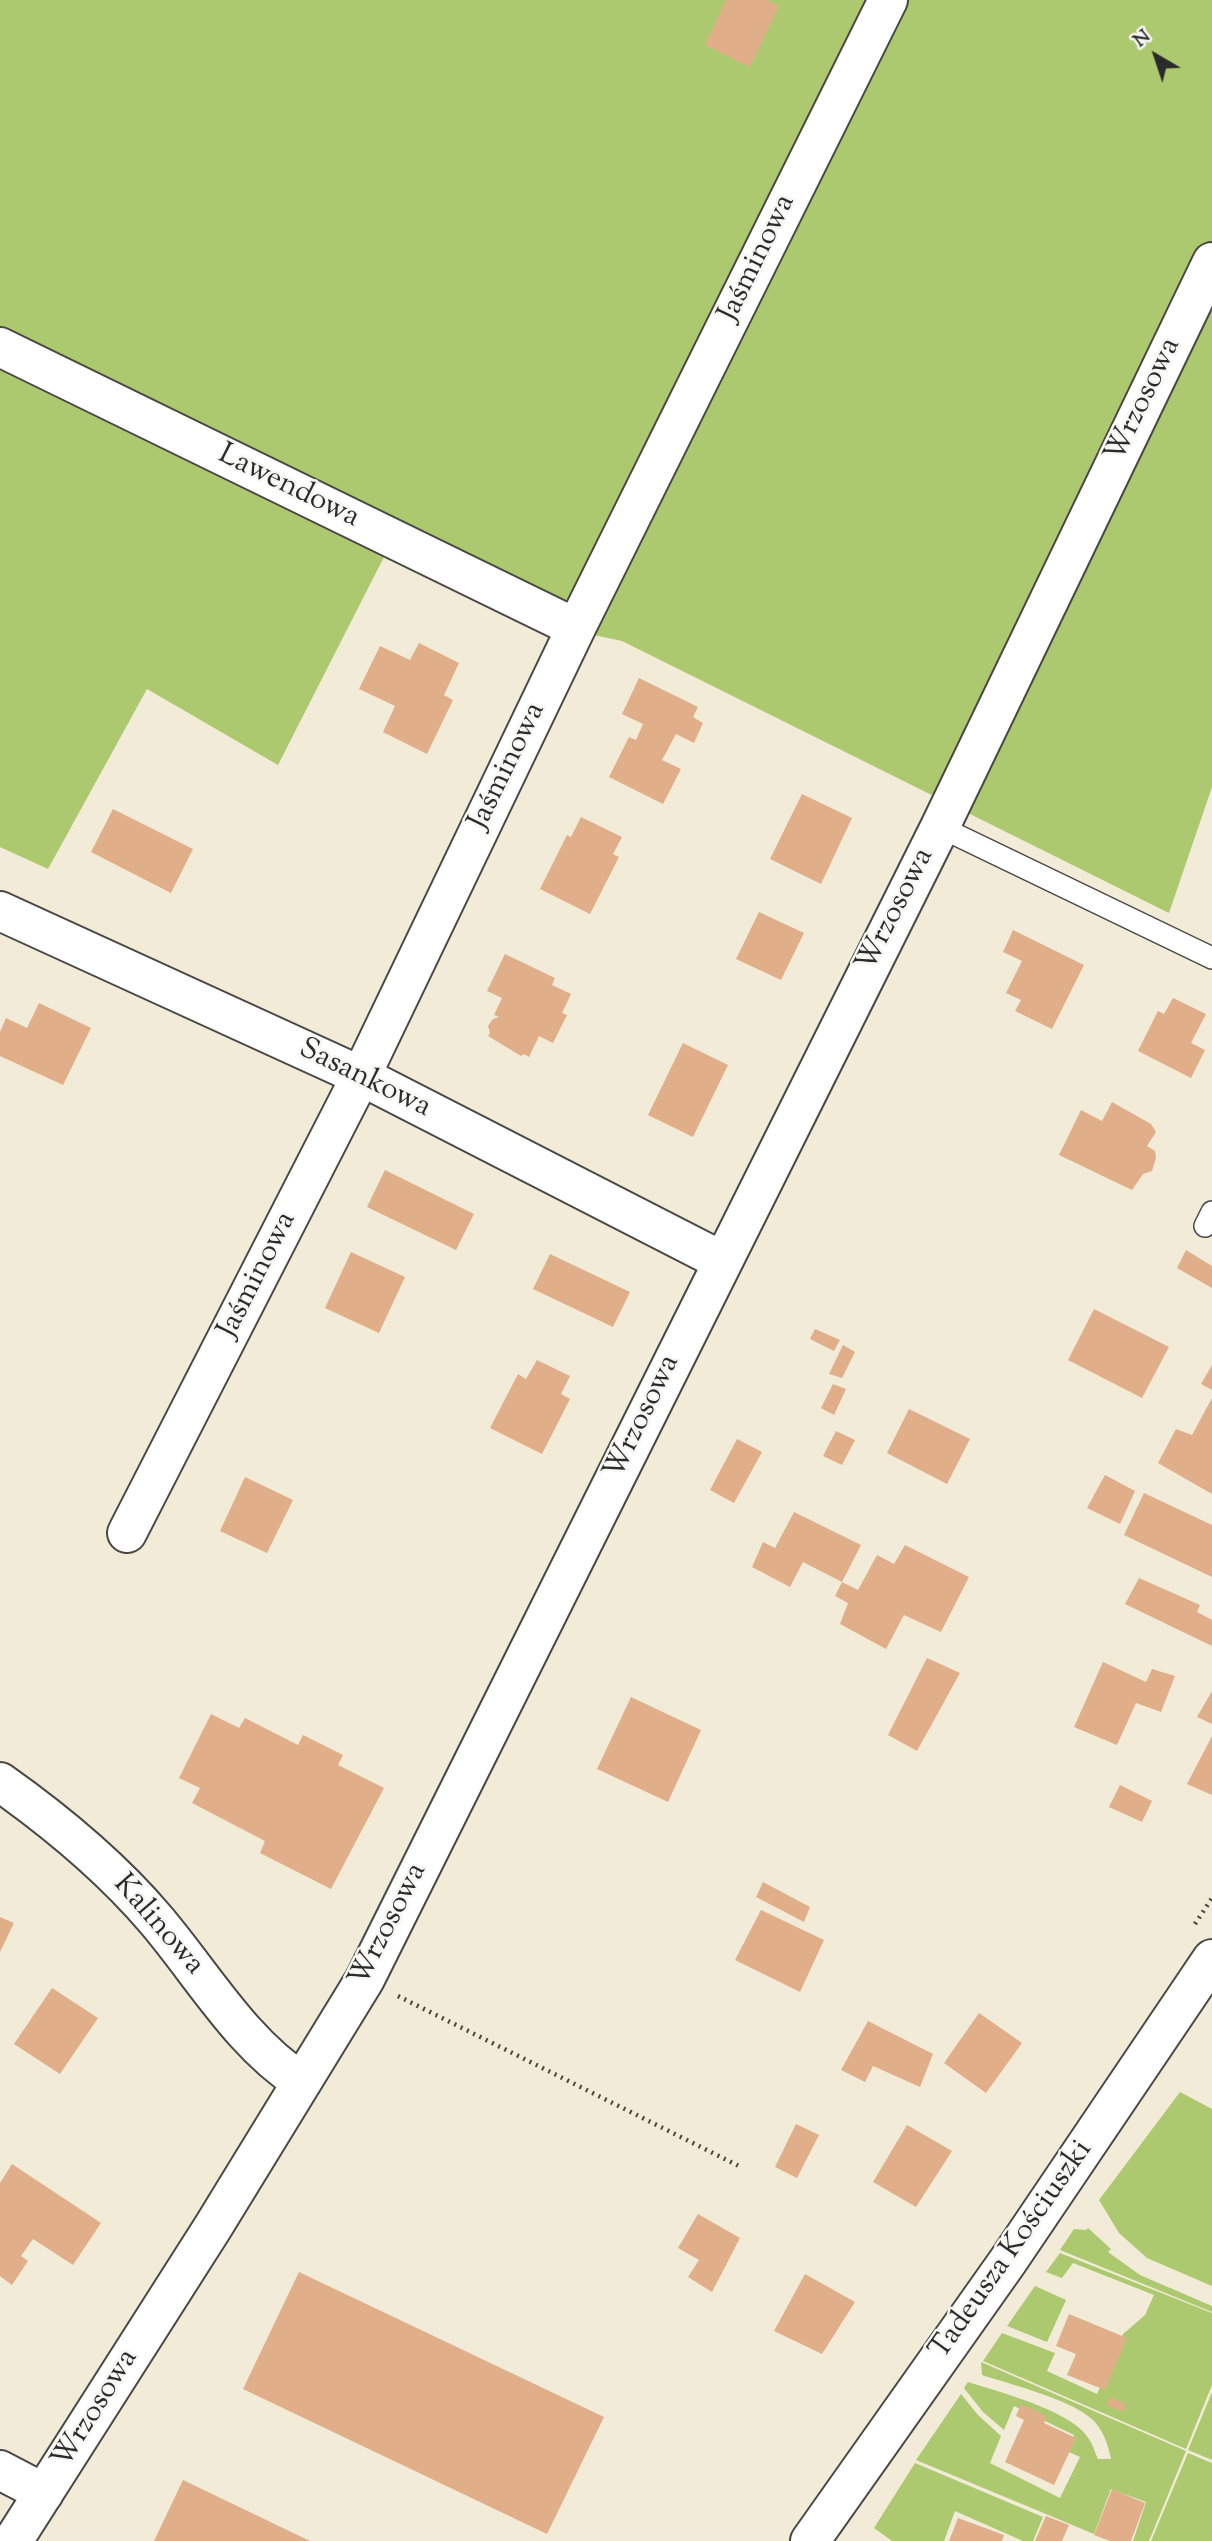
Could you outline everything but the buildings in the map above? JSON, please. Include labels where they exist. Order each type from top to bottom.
[{"type":"street","name":"Jaśminowa","points":[[127,1533],[361,1076],[576,628],[888,0]]},
{"type":"street","name":"Wrzosowa","points":[[13,2541],[365,1979],[940,827],[1212,262]]},
{"type":"street","name":"Lawendowa","points":[[0,347],[576,628]]},
{"type":"street","name":"Sasankowa","points":[[0,911],[361,1076],[722,1261]]},
{"type":"street","name":"Kalinowa","points":[[0,1782],[59,1824],[113,1873],[155,1918],[242,2027],[264,2051],[302,2082]]},
{"type":"street","name":"Tadeusza Kościuszki","points":[[810,2541],[1008,2261],[1212,1959]]},
{"type":"street","points":[[0,2470],[44,2493]]},
{"type":"lane","points":[[940,827],[1212,958]]},
{"type":"path","points":[[393,1993],[739,2166]]},
{"type":"green space","points":[[0,0],[1212,0],[1212,787],[1169,913],[622,641],[504,616],[385,555],[278,765],[147,689],[48,869],[0,847]]},
{"type":"green space","points":[[1180,2092],[1212,2109],[1212,2286],[1147,2258],[1119,2233],[1099,2200]]},
{"type":"green space","points":[[1088,2228],[1111,2249],[1108,2252],[1140,2275],[1212,2306],[1212,2312],[1060,2250],[1074,2229]]},
{"type":"green space","points":[[1060,2253],[1212,2313],[1212,2385],[1186,2449],[983,2361],[1002,2333],[1055,2353],[1047,2371],[1097,2394],[1123,2334],[1145,2315],[1154,2295],[1073,2263],[1062,2278],[1046,2272]]},
{"type":"green space","points":[[1035,2286],[1066,2300],[1047,2342],[1007,2326]]},
{"type":"green space","points":[[981,2362],[1186,2451],[1149,2541],[1133,2541],[1146,2502],[1111,2489],[1094,2534],[916,2460],[961,2394],[978,2415],[1001,2436],[990,2463],[1060,2498],[1080,2457],[1069,2452],[1074,2435],[1014,2406],[1004,2430],[983,2412],[964,2388],[968,2382],[1052,2411],[1080,2429],[1089,2439],[1098,2459],[1111,2459],[1100,2429],[1083,2412],[1040,2393],[982,2375]]},
{"type":"green space","points":[[1212,2392],[1212,2460],[1188,2450]]},
{"type":"green space","points":[[1188,2453],[1212,2463],[1212,2541],[1151,2541]]},
{"type":"green space","points":[[915,2463],[1043,2517],[1033,2541],[1023,2541],[955,2511],[944,2541],[892,2541],[874,2528]]}]
